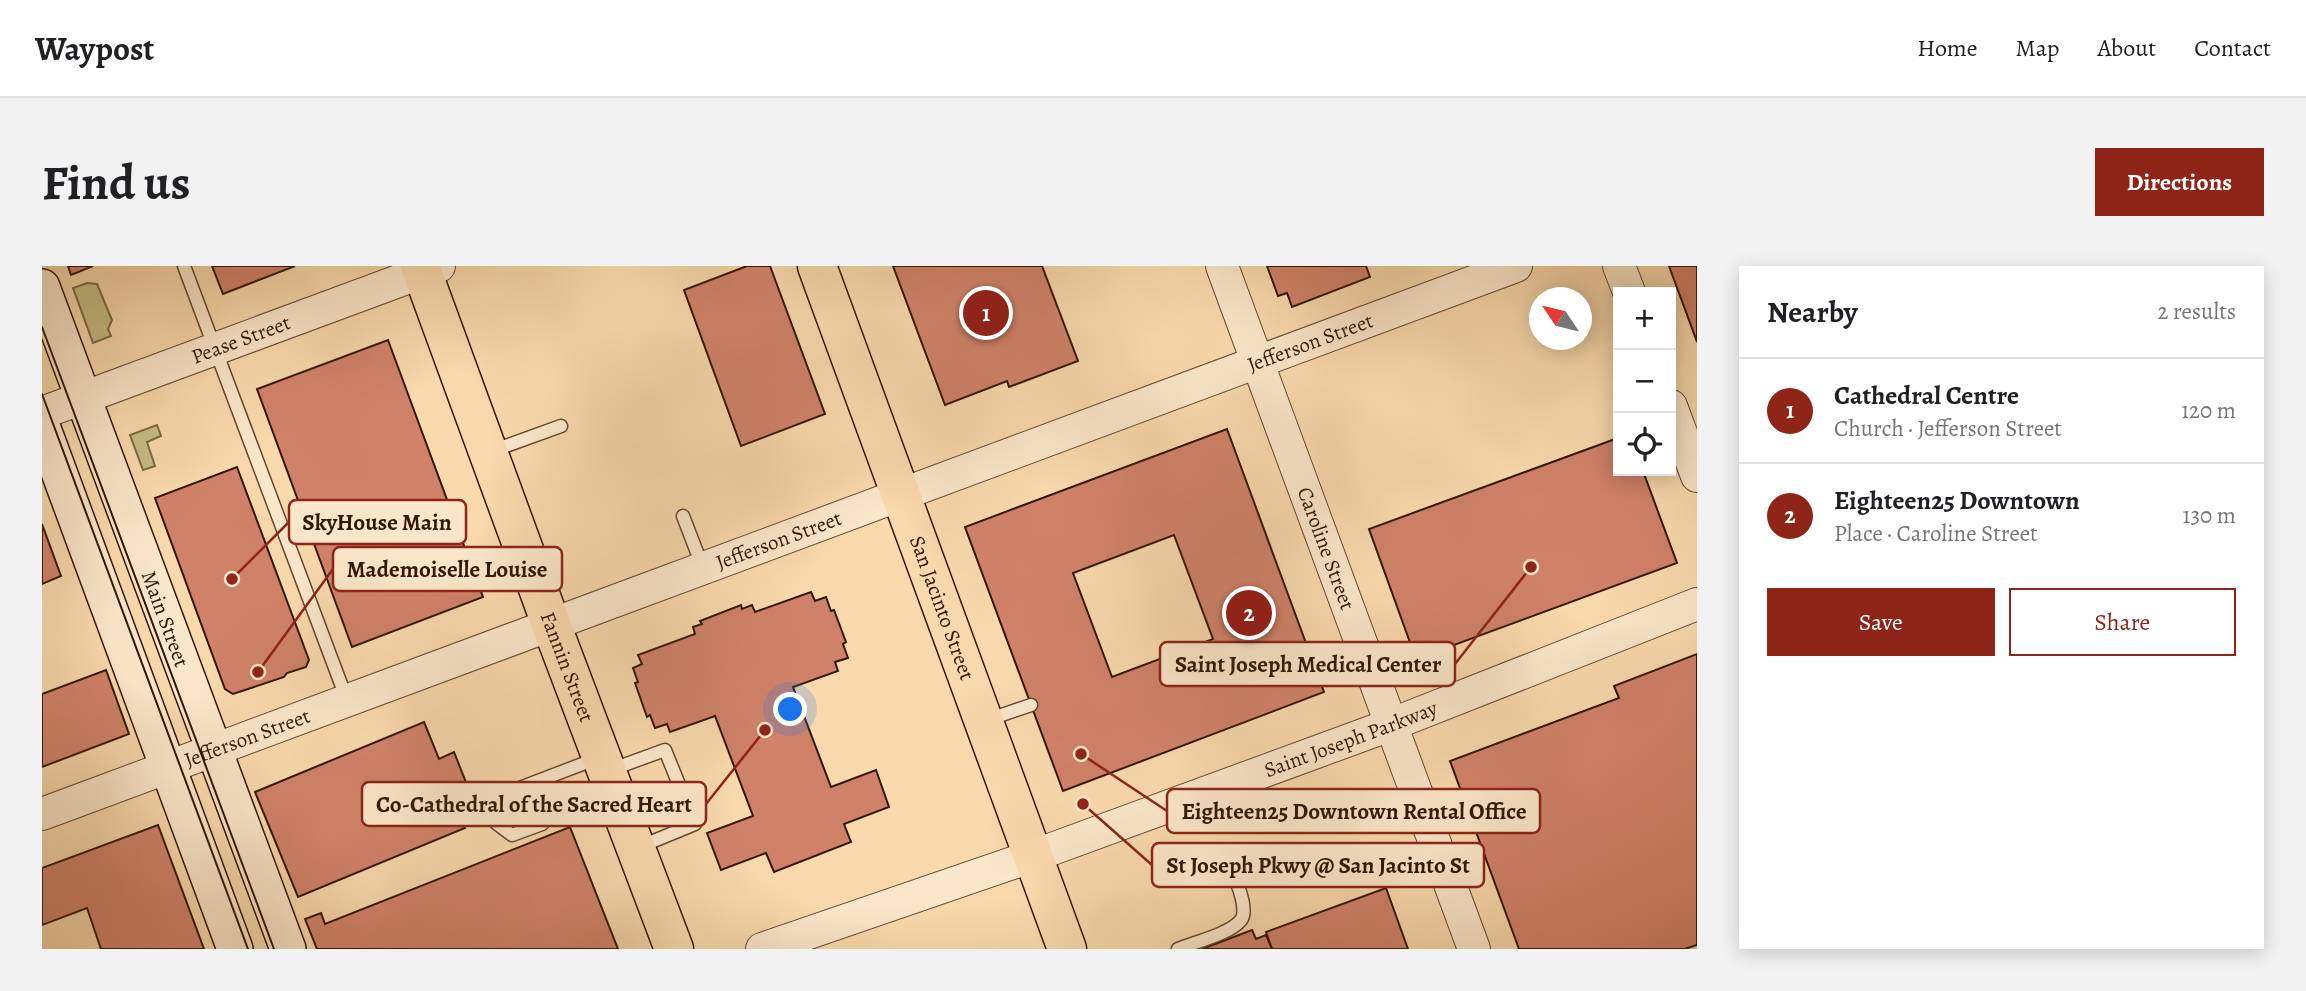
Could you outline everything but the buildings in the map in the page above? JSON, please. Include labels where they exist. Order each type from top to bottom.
[{"type":"main road","name":"San Jacinto Street","points":[[817,266],[1067,949]]},
{"type":"main road","name":"Fannin Street","points":[[427,268],[488,452],[674,949]]},
{"type":"main road","name":"Main Street","points":[[42,286],[288,949]]},
{"type":"main road","points":[[42,426],[234,949]]},
{"type":"street","name":"Caroline Street","points":[[1222,266],[1474,949]]},
{"type":"street","name":"Jefferson Street","points":[[42,814],[1516,266]]},
{"type":"street","points":[[1619,266],[1627,287]]},
{"type":"street","name":"Pease Street","points":[[42,413],[427,268]]},
{"type":"street","points":[[1674,413],[1697,476]]},
{"type":"street","name":"Saint Joseph Parkway","points":[[762,949],[1033,856],[1390,725],[1697,604]]},
{"type":"lane","points":[[184,266],[348,701]]},
{"type":"lane","points":[[488,452],[561,426]]},
{"type":"lane","points":[[683,516],[703,568]]},
{"type":"lane","points":[[984,722],[1031,705]]},
{"type":"lane","points":[[606,770],[565,797],[542,824],[512,835],[496,822],[491,810],[499,796],[606,770],[665,750],[695,824],[636,848]]},
{"type":"lane","points":[[1178,949],[1235,928],[1245,915],[1245,907],[1222,858],[1214,854],[1199,856]]},
{"type":"shaded area","points":[[87,283],[97,284],[112,320],[108,329],[111,336],[93,343],[73,288]]},
{"type":"shaded area","points":[[157,425],[161,436],[147,442],[155,466],[143,470],[130,435]]},
{"type":"tram line","points":[[42,327],[274,949]]},
{"type":"tram line","points":[[42,394],[248,949]]},
{"type":"place","name":"Cathedral Centre","points":[[986,313]]},
{"type":"place","name":"Saint Joseph Medical Center","points":[[1531,567]]},
{"type":"place","name":"SkyHouse Main","points":[[232,579]]},
{"type":"place","name":"Eighteen25 Downtown","points":[[1249,613]]},
{"type":"place","name":"Mademoiselle Louise","points":[[258,672]]},
{"type":"place","name":"Co-Cathedral of the Sacred Heart","points":[[765,730]]},
{"type":"place","name":"Eighteen25 Downtown Rental Office","points":[[1081,754]]},
{"type":"place","name":"St Joseph Pkwy @ San Jacinto St","points":[[1083,804]]}]
